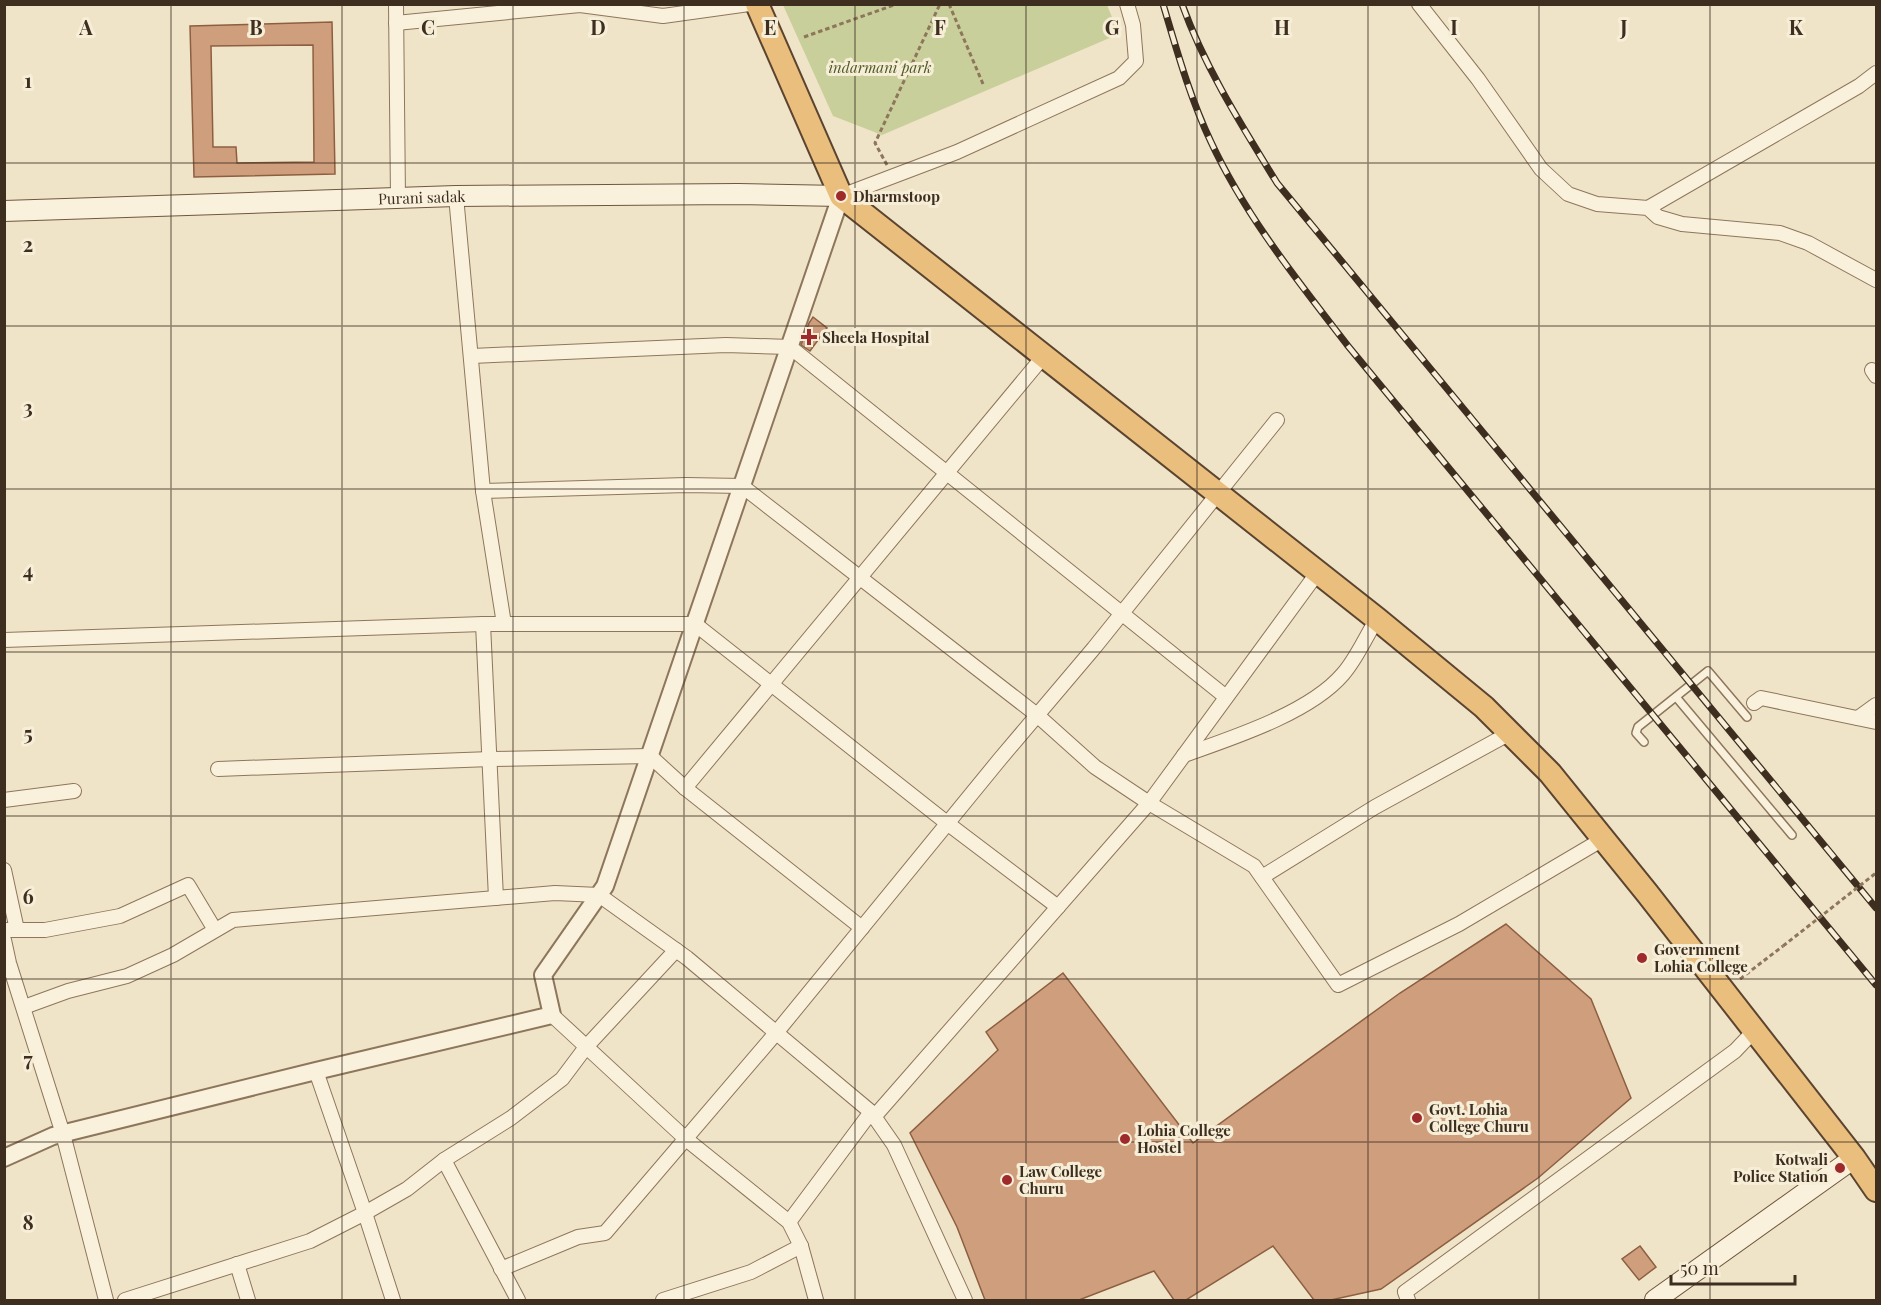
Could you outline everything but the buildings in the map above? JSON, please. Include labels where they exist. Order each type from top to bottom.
[{"type":"highway","points":[[757,4],[841,196],[1318,572],[1484,707],[1550,773],[1604,839],[1854,1158],[1876,1190]]},
{"type":"main road","name":"Purani sadak","points":[[4,211],[456,196],[726,194],[841,196]]},
{"type":"main road","points":[[1655,1300],[1854,1158]]},
{"type":"street","points":[[396,4],[398,199]]},
{"type":"street","points":[[396,23],[580,5],[663,16],[749,4]]},
{"type":"street","points":[[816,1300],[801,1246],[789,1222],[686,1139],[552,1015],[543,975],[605,886],[841,196],[957,152],[1119,78],[1136,61],[1133,25],[1127,4]]},
{"type":"street","points":[[1419,4],[1478,79],[1541,169],[1568,194],[1597,204],[1648,208],[1859,86],[1876,73]]},
{"type":"street","points":[[456,196],[483,491],[504,624]]},
{"type":"street","points":[[1648,208],[1658,218],[1682,224],[1746,228],[1780,233],[1808,243],[1876,280]]},
{"type":"street","points":[[472,356],[726,345],[790,346],[1226,697]]},
{"type":"street","points":[[686,788],[1043,357]]},
{"type":"street","points":[[501,1269],[578,1237],[605,1233],[776,1033],[1121,614],[1277,420]]},
{"type":"street","points":[[483,491],[686,484],[742,486],[1037,715],[1095,767],[1149,803],[1254,866],[1338,985],[1459,924],[1604,839]]},
{"type":"street","points":[[789,1222],[873,1114],[1149,803],[1318,572]]},
{"type":"street","points":[[1184,755],[1236,737],[1311,703],[1344,674],[1377,619]]},
{"type":"street","points":[[483,624],[496,898]]},
{"type":"street","points":[[4,640],[483,624],[695,624],[947,823],[1058,907]]},
{"type":"street","points":[[1754,703],[1761,698],[1876,722]]},
{"type":"street","points":[[1858,718],[1876,705]]},
{"type":"street","points":[[1262,877],[1376,807],[1510,733]]},
{"type":"street","points":[[218,769],[490,759],[650,756],[686,788],[862,928]]},
{"type":"street","points":[[4,800],[74,791]]},
{"type":"street","points":[[4,870],[11,930],[45,930],[120,916],[188,885],[215,930]]},
{"type":"street","points":[[24,1007],[68,991],[128,976],[173,955],[233,920],[555,893],[599,895],[676,950],[873,1114],[894,1145],[965,1300]]},
{"type":"street","points":[[4,940],[11,989],[24,1007],[63,1134],[106,1300]]},
{"type":"street","points":[[125,1300],[310,1241],[407,1189],[444,1160],[511,1118],[562,1079],[586,1047],[676,950]]},
{"type":"street","points":[[4,1158],[53,1136],[552,1015]]},
{"type":"street","points":[[1408,1300],[1405,1292],[1735,1051],[1754,1031]]},
{"type":"street","points":[[316,1071],[393,1300]]},
{"type":"street","points":[[444,1160],[518,1300]]},
{"type":"street","points":[[668,1300],[751,1272],[801,1246]]},
{"type":"street","points":[[237,1264],[248,1300]]},
{"type":"lane","points":[[1644,742],[1636,733],[1638,727],[1708,671],[1747,717]]},
{"type":"lane","points":[[1676,697],[1792,835]]},
{"type":"path","points":[[804,37],[897,4]]},
{"type":"path","points":[[893,176],[875,143],[940,4]]},
{"type":"path","points":[[949,4],[983,84]]},
{"type":"path","points":[[1724,992],[1876,873]]},
{"type":"green space","name":"indarmani park","points":[[783,5],[1107,5],[1119,34],[882,135],[833,116]]},
{"type":"railway","points":[[1163,4],[1190,91],[1211,142],[1240,196],[1292,273],[1348,346],[1876,985]]},
{"type":"railway","points":[[1182,4],[1213,74],[1277,183],[1876,908]]},
{"type":"place","name":"Dharmstoop","points":[[841,196]]},
{"type":"place","name":"Sheela Hospital","points":[[809,337]]},
{"type":"place","name":"Government Lohia College","points":[[1642,958]]},
{"type":"place","name":"Govt. Lohia College Churu","points":[[1417,1118]]},
{"type":"place","name":"Lohia College Hostel","points":[[1125,1139]]},
{"type":"place","name":"Kotwali Police Station","points":[[1840,1168]]},
{"type":"place","name":"Law College Churu","points":[[1007,1180]]}]
